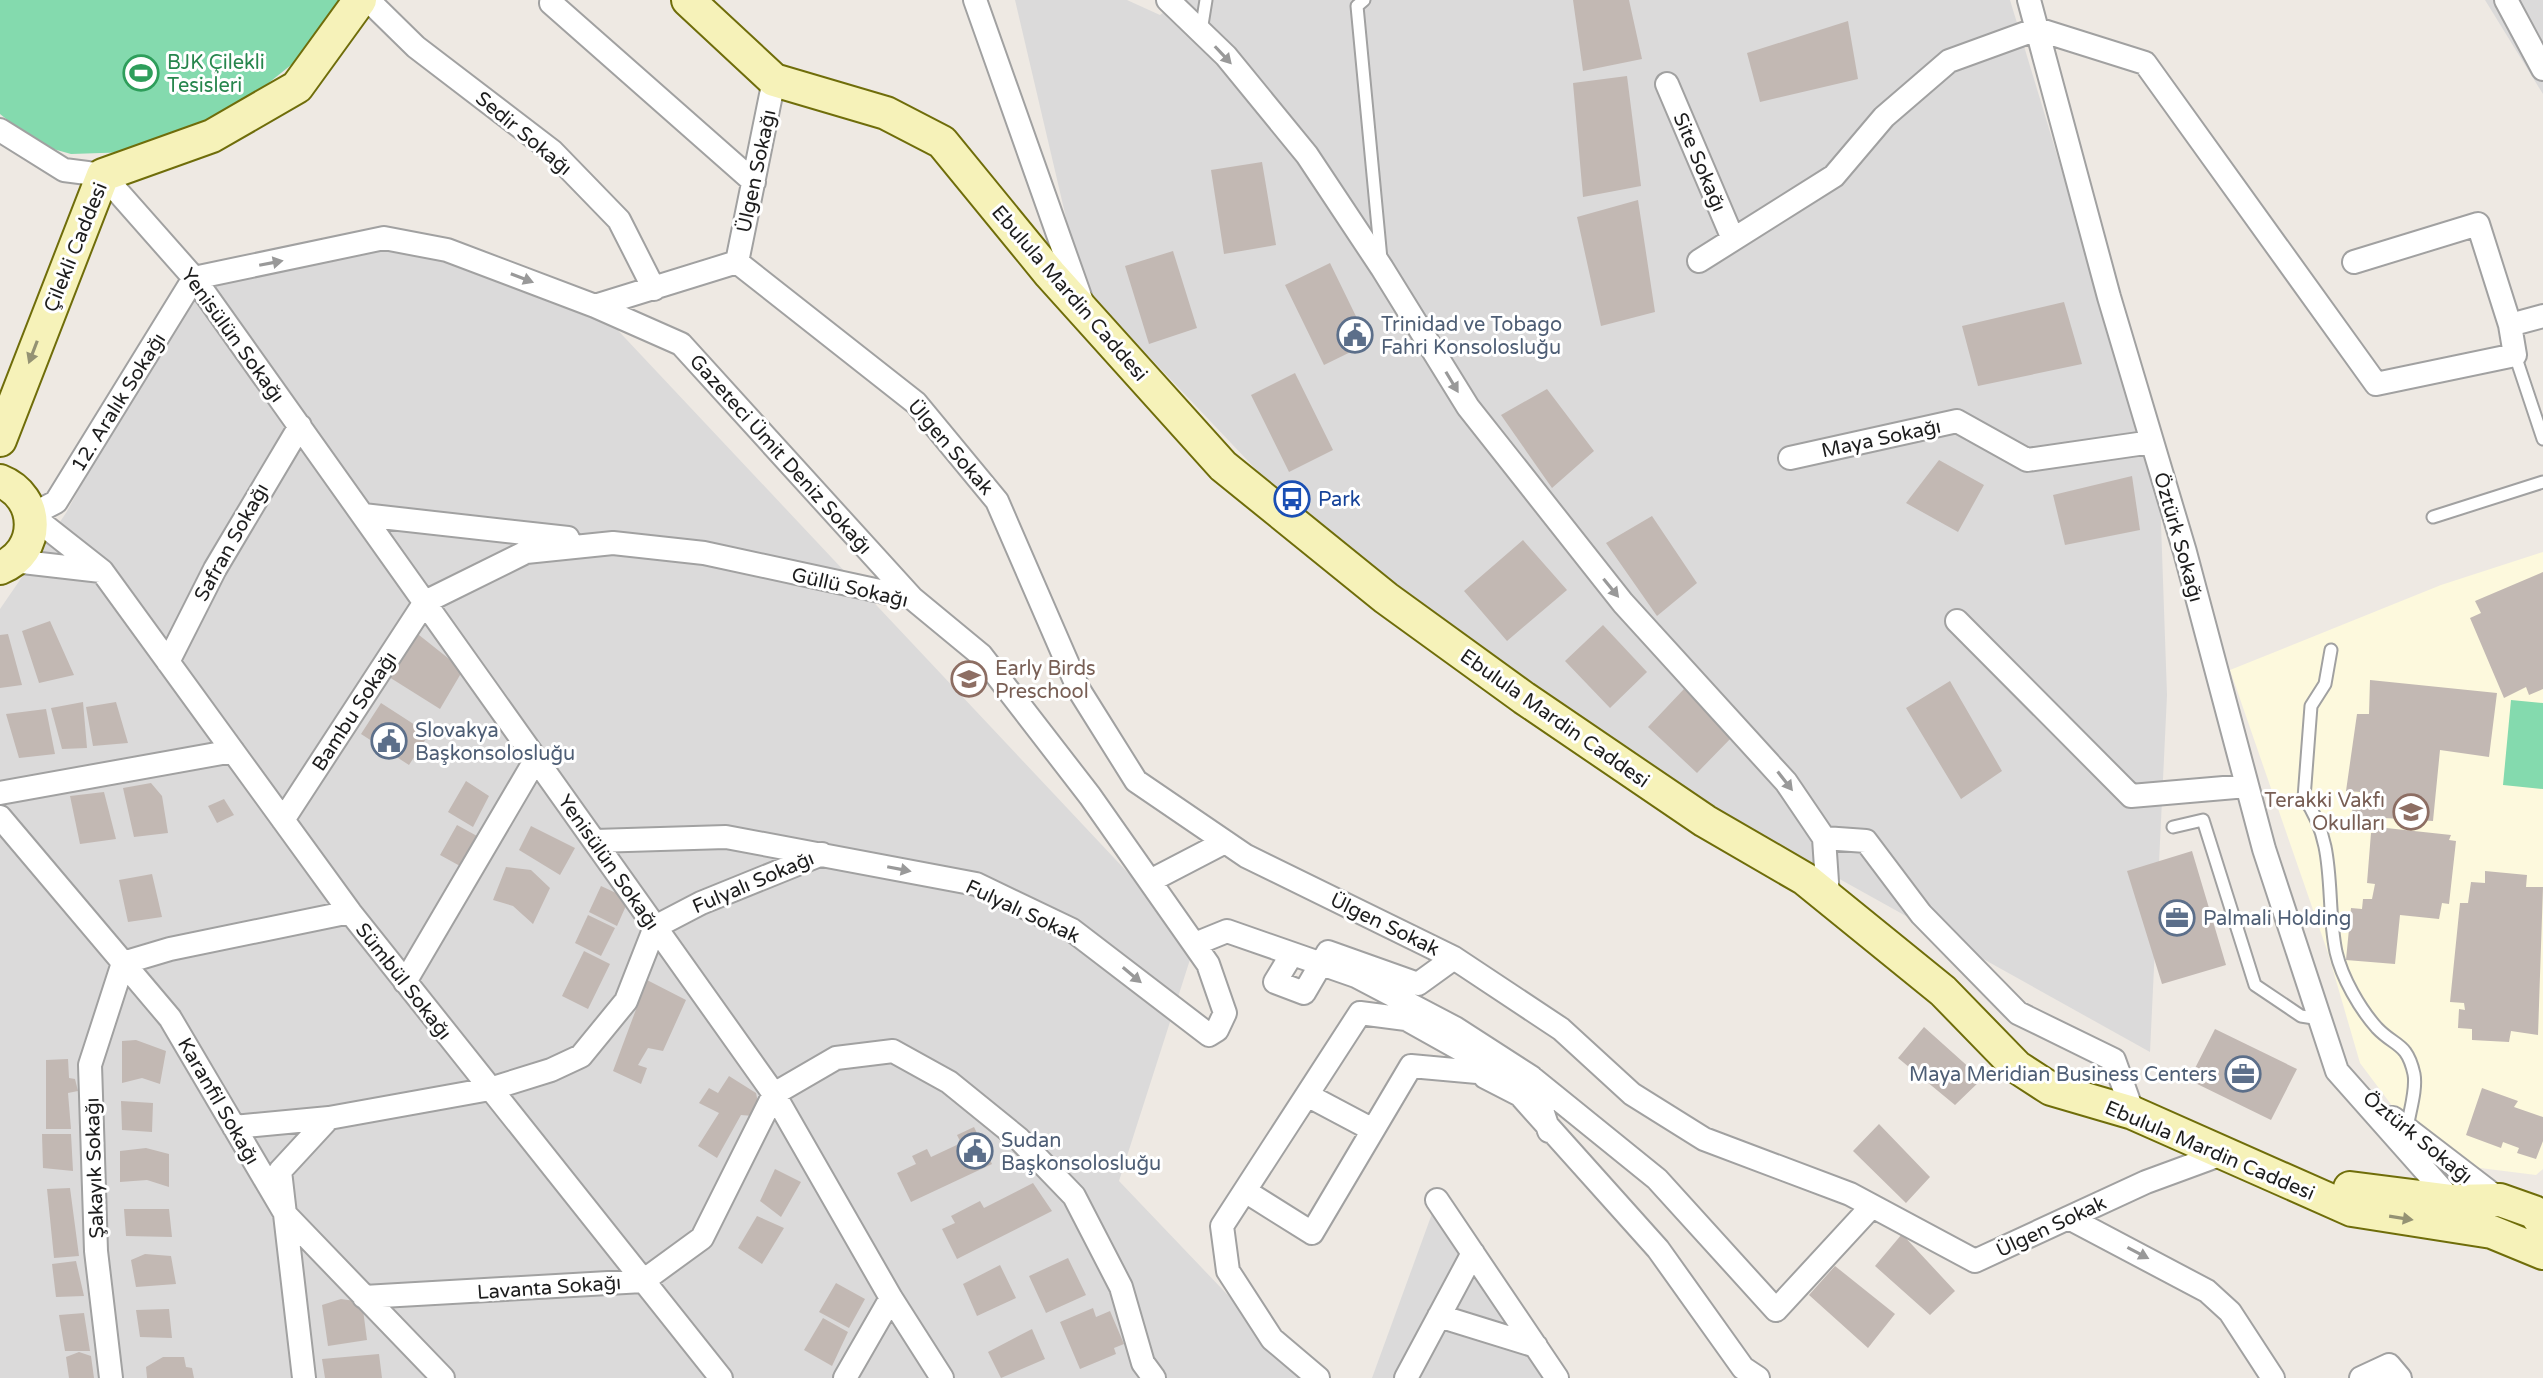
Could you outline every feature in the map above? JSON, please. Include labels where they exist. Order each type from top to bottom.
[{"type":"street","name":"Çilekli Caddesi","points":[[0,440],[103,175],[212,136],[297,87],[360,0]]},
{"type":"street","name":"Sedir Sokağı","points":[[368,0],[416,47],[552,151],[619,220],[654,289]]},
{"type":"street","name":"Ebulula Mardin Caddesi","points":[[688,0],[774,80],[886,113],[942,142],[1087,315],[1223,466],[1386,598],[1537,707],[1705,821],[1828,897],[1943,991],[2017,1067],[2051,1089],[2133,1113],[2352,1210],[2482,1230],[2543,1253]]},
{"type":"street","points":[[975,0],[1087,315]]},
{"type":"street","points":[[1168,0],[1226,56],[1307,155],[1468,407],[1623,603],[1786,782],[1824,838],[1828,897]]},
{"type":"street","name":"Öztürk Sokağı","points":[[2029,0],[2264,849],[2337,1071],[2403,1136],[2452,1201],[2482,1230]]},
{"type":"street","points":[[2506,0],[2543,69]]},
{"type":"street","points":[[551,3],[754,182]]},
{"type":"street","points":[[1699,261],[1834,176],[1884,117],[1949,61],[2037,29],[2145,63],[2376,384],[2515,355],[2510,325],[2478,224],[2354,262]]},
{"type":"street","name":"Ülgen Sokağı","points":[[737,262],[774,80]]},
{"type":"street","name":"Site Sokağı","points":[[1667,84],[1733,239]]},
{"type":"street","points":[[0,130],[64,170],[103,175]]},
{"type":"street","name":"Yenisülün Sokağı","points":[[103,175],[194,278],[774,1094],[891,1298],[942,1378]]},
{"type":"street","name":"Gazeteci Ümit Deniz Sokağı","points":[[194,278],[384,238],[447,250],[595,306],[681,344],[912,598]]},
{"type":"street","points":[[595,306],[737,262]]},
{"type":"street","name":"Ülgen Sokak","points":[[737,262],[916,403],[997,501],[1079,690],[1136,781],[1246,856],[1454,958],[1561,1029],[1632,1094],[1704,1139],[1872,1206],[1975,1261],[2146,1182],[2237,1158]]},
{"type":"street","name":"12. Aralık Sokağı","points":[[31,515],[56,502],[194,278]]},
{"type":"street","points":[[2510,325],[2543,316]]},
{"type":"street","name":"Maya Sokağı","points":[[1790,458],[1957,421],[2027,460],[2152,442]]},
{"type":"street","name":"Safran Sokağı","points":[[168,662],[215,569],[300,426]]},
{"type":"street","points":[[0,481],[22,496],[31,515],[28,544],[7,564]]},
{"type":"street","name":"Sümbül Sokağı","points":[[31,515],[102,571],[350,912],[721,1378]]},
{"type":"street","name":"Güllü Sokağı","points":[[363,515],[704,553],[912,598],[981,655],[1090,796],[1208,964]]},
{"type":"street","name":"Güllü Sokağı","points":[[425,602],[526,552],[613,543]]},
{"type":"street","points":[[7,564],[102,571]]},
{"type":"street","name":"Bambu Sokağı","points":[[283,820],[425,602]]},
{"type":"street","points":[[1957,621],[2131,796],[2247,786]]},
{"type":"street","points":[[0,793],[233,751]]},
{"type":"street","points":[[405,982],[536,759]]},
{"type":"street","name":"Karanfil Sokağı","points":[[0,817],[170,1018],[286,1215],[443,1378]]},
{"type":"street","name":"Fulyalı Sokağı","points":[[595,841],[726,837],[822,854]]},
{"type":"street","points":[[1824,838],[1866,841],[1921,914],[2018,1013],[2114,1060],[2133,1113]]},
{"type":"street","points":[[1150,881],[1225,842]]},
{"type":"street","name":"Fulyalı Sokağı","points":[[655,927],[701,903],[822,854]]},
{"type":"street","name":"Fulyalı Sokak","points":[[822,854],[976,884],[1072,930],[1209,1035],[1217,1030],[1225,1013],[1208,964]]},
{"type":"street","points":[[123,963],[170,949],[350,912]]},
{"type":"street","points":[[234,1127],[329,1118],[490,1089],[551,1070],[581,1056],[626,1001],[655,927]]},
{"type":"street","points":[[1195,944],[1227,931],[1356,976],[1455,1028],[1531,1077],[1657,1179],[1776,1310],[1872,1206]]},
{"type":"street","points":[[1292,954],[1275,982],[1304,993],[1328,952],[1418,984],[1454,958]]},
{"type":"street","name":"Şakayık Sokağı","points":[[111,1378],[96,1251],[90,1065],[123,963]]},
{"type":"street","points":[[1318,1378],[1272,1339],[1228,1271],[1222,1226],[1360,1013],[1406,1019],[1503,1074]]},
{"type":"street","points":[[774,1094],[836,1058],[893,1051],[949,1082],[1018,1138],[1074,1196],[1121,1287],[1143,1363],[1154,1378]]},
{"type":"street","points":[[1245,1191],[1312,1233],[1411,1066],[1531,1077]]},
{"type":"street","points":[[1473,1071],[1520,1095],[1549,1131],[1658,1249],[1743,1368],[1758,1378]]},
{"type":"street","points":[[1531,1077],[1549,1131]]},
{"type":"street","name":"Lavanta Sokağı","points":[[364,1297],[643,1281],[702,1238],[774,1094]]},
{"type":"street","points":[[1307,1095],[1373,1130]]},
{"type":"street","points":[[304,1378],[280,1171],[329,1118]]},
{"type":"street","points":[[2384,1193],[2399,1182],[2404,1165],[2403,1136]]},
{"type":"street","name":"Öztürk Sokağı","points":[[2403,1136],[2500,1200]]},
{"type":"street","points":[[2237,1158],[2384,1193],[2452,1201],[2500,1200],[2540,1213]]},
{"type":"street","points":[[1437,1200],[1557,1378]]},
{"type":"street","points":[[2482,1230],[2540,1213]]},
{"type":"street","points":[[2069,1218],[2207,1291],[2230,1312],[2273,1378]]},
{"type":"street","points":[[1406,1378],[1473,1253]]},
{"type":"street","points":[[845,1378],[891,1298]]},
{"type":"street","points":[[1439,1316],[1536,1346]]},
{"type":"street","points":[[2361,1378],[2389,1365],[2400,1378]]},
{"type":"lane","points":[[1201,32],[1206,0]]},
{"type":"lane","points":[[1364,0],[1357,6],[1382,268]]},
{"type":"lane","points":[[2515,355],[2543,439]]},
{"type":"lane","points":[[2433,517],[2543,482]]},
{"type":"lane","points":[[2331,650],[2325,684],[2311,706],[2304,798],[2317,815],[2326,840],[2336,954],[2356,998],[2379,1030],[2402,1045],[2414,1076],[2403,1136]]},
{"type":"lane","points":[[2173,827],[2203,820],[2255,985],[2301,1016],[2320,1019]]},
{"type":"shaded area","points":[[1015,0],[1127,0],[1160,15],[1179,0],[2010,0],[2160,495],[2167,695],[2150,1052],[1741,824],[1324,541],[1082,286]]},
{"type":"shaded area","points":[[2485,0],[2543,0],[2543,94]]},
{"type":"shaded area","points":[[384,238],[595,306],[1195,944],[1119,1181],[1307,1378],[0,1378],[0,609],[66,513],[194,278]]},
{"type":"shaded area","name":"Terakki Vakfı Okulları","points":[[2543,552],[2543,1169],[2536,1175],[2472,1167],[2393,1107],[2360,1063],[2328,953],[2230,670],[2441,585]]},
{"type":"shaded area","points":[[1437,1200],[1556,1378],[1372,1378]]},
{"type":"green space","name":"BJK Çilekli Tesisleri","points":[[0,0],[349,0],[296,61],[266,85],[199,124],[132,152],[71,154],[39,145],[0,114]]},
{"type":"green space","points":[[2511,700],[2543,703],[2543,789],[2503,785]]},
{"type":"building","points":[[1573,0],[1629,0],[1642,59],[1583,71]]},
{"type":"building","points":[[1848,21],[1858,79],[1760,102],[1747,53]]},
{"type":"building","points":[[1627,76],[1641,186],[1583,197],[1573,83]]},
{"type":"building","points":[[1262,162],[1276,245],[1224,254],[1211,170]]},
{"type":"building","points":[[1638,200],[1655,312],[1601,326],[1577,217]]},
{"type":"building","points":[[1173,251],[1197,328],[1149,344],[1125,266]]},
{"type":"building","points":[[1330,263],[1369,343],[1324,365],[1285,285]]},
{"type":"building","points":[[2064,302],[2082,364],[1978,386],[1962,326]]},
{"type":"building","points":[[1295,373],[1333,450],[1289,472],[1251,395]]},
{"type":"building","points":[[1547,389],[1594,451],[1552,488],[1501,415]]},
{"type":"building","points":[[1939,460],[1984,485],[1958,532],[1906,503]]},
{"type":"building","points":[[2132,476],[2140,530],[2065,545],[2053,495]]},
{"type":"building","points":[[1652,516],[1697,583],[1657,616],[1606,543]]},
{"type":"building","points":[[1523,540],[1567,590],[1507,641],[1464,591]]},
{"type":"building","points":[[2543,572],[2543,689],[2529,695],[2526,687],[2504,698],[2470,618],[2481,613],[2475,601]]},
{"type":"building","points":[[50,621],[74,675],[39,683],[22,631]]},
{"type":"building","points":[[1603,625],[1647,672],[1610,708],[1565,661]]},
{"type":"building","points":[[414,631],[463,670],[440,709],[389,677]]},
{"type":"building","points":[[8,634],[22,685],[0,688],[0,635]]},
{"type":"building","points":[[2370,680],[2497,693],[2489,757],[2440,750],[2433,821],[2352,816],[2353,798],[2360,798],[2360,792],[2346,791],[2357,714],[2369,714]]},
{"type":"building","points":[[1950,681],[2002,771],[1961,799],[1906,708]]},
{"type":"building","points":[[1684,689],[1733,736],[1697,773],[1648,727]]},
{"type":"building","points":[[83,702],[87,748],[62,749],[51,708]]},
{"type":"building","points":[[116,702],[128,743],[93,746],[86,707]]},
{"type":"building","points":[[381,703],[429,734],[409,765],[361,734]]},
{"type":"building","points":[[46,709],[55,754],[19,758],[6,714]]},
{"type":"building","points":[[466,781],[489,796],[473,827],[448,812]]},
{"type":"building","points":[[151,783],[162,796],[168,833],[134,837],[123,788]]},
{"type":"building","points":[[104,792],[116,839],[80,844],[70,796]]},
{"type":"building","points":[[224,799],[234,815],[217,823],[208,806]]},
{"type":"building","points":[[457,825],[477,836],[460,866],[440,855]]},
{"type":"building","points":[[531,826],[575,848],[560,875],[519,850]]},
{"type":"building","points":[[2377,827],[2451,835],[2449,840],[2456,841],[2449,904],[2442,903],[2439,919],[2400,915],[2395,964],[2346,960],[2351,908],[2362,909],[2363,899],[2372,899],[2375,884],[2367,883],[2371,833],[2376,833]]},
{"type":"building","name":"Palmali Holding","points":[[2192,851],[2226,965],[2162,984],[2127,871]]},
{"type":"building","points":[[506,867],[531,870],[550,888],[533,924],[513,906],[493,900]]},
{"type":"building","points":[[2485,871],[2527,875],[2526,887],[2543,887],[2538,1035],[2511,1031],[2509,1042],[2472,1040],[2472,1029],[2458,1028],[2459,1009],[2465,1010],[2464,1003],[2450,1002],[2460,903],[2468,903],[2471,882],[2485,883]]},
{"type":"building","points":[[152,874],[162,917],[128,922],[119,880]]},
{"type":"building","points":[[601,886],[629,899],[617,926],[589,912]]},
{"type":"building","points":[[588,915],[615,928],[601,956],[575,943]]},
{"type":"building","points":[[584,951],[610,964],[588,1009],[562,996]]},
{"type":"building","points":[[647,980],[686,1000],[663,1051],[648,1048],[638,1065],[647,1068],[641,1084],[613,1071]]},
{"type":"building","points":[[1924,1027],[1982,1079],[1955,1105],[1898,1058]]},
{"type":"building","name":"Maya Meridian Business Centers","points":[[2215,1029],[2297,1069],[2271,1120],[2189,1080]]},
{"type":"building","points":[[136,1040],[166,1051],[160,1084],[142,1078],[122,1083],[122,1041]]},
{"type":"building","points":[[68,1059],[69,1078],[75,1079],[78,1091],[68,1093],[71,1129],[46,1129],[46,1060]]},
{"type":"building","points":[[729,1076],[756,1093],[759,1107],[753,1116],[741,1115],[717,1158],[698,1146],[719,1113],[699,1103],[709,1088],[718,1093]]},
{"type":"building","points":[[2482,1088],[2518,1101],[2514,1107],[2543,1117],[2543,1141],[2536,1159],[2517,1153],[2519,1148],[2503,1142],[2501,1148],[2466,1135]]},
{"type":"building","points":[[121,1101],[153,1103],[152,1132],[122,1130]]},
{"type":"building","points":[[1879,1124],[1930,1177],[1906,1203],[1853,1151]]},
{"type":"building","points":[[974,1127],[992,1164],[911,1202],[897,1173],[916,1164],[912,1156],[927,1149],[931,1157],[961,1143],[957,1135]]},
{"type":"building","points":[[42,1134],[71,1134],[73,1171],[43,1168]]},
{"type":"building","points":[[146,1148],[169,1154],[169,1187],[147,1180],[120,1182],[120,1151]]},
{"type":"building","points":[[775,1169],[801,1182],[781,1217],[760,1201]]},
{"type":"building","points":[[1033,1183],[1052,1211],[957,1259],[942,1229],[955,1223],[951,1216],[980,1201],[984,1208]]},
{"type":"building","points":[[70,1188],[79,1256],[54,1258],[47,1189]]},
{"type":"building","points":[[124,1209],[169,1209],[172,1237],[126,1236]]},
{"type":"building","points":[[757,1216],[784,1228],[762,1264],[738,1248]]},
{"type":"building","points":[[1902,1234],[1955,1291],[1930,1315],[1875,1266]]},
{"type":"building","points":[[145,1254],[171,1256],[176,1284],[136,1287],[131,1260]]},
{"type":"building","points":[[1068,1258],[1086,1295],[1046,1313],[1029,1276]]},
{"type":"building","points":[[76,1261],[84,1296],[56,1297],[52,1264]]},
{"type":"building","points":[[1000,1265],[1016,1298],[977,1316],[963,1284]]},
{"type":"building","points":[[1835,1266],[1895,1314],[1868,1348],[1809,1295]]},
{"type":"building","points":[[836,1283],[865,1299],[849,1328],[819,1312]]},
{"type":"building","points":[[341,1299],[362,1302],[367,1340],[328,1346],[322,1305]]},
{"type":"building","points":[[1093,1308],[1096,1317],[1110,1311],[1124,1344],[1114,1348],[1116,1354],[1080,1369],[1060,1322]]},
{"type":"building","points":[[169,1309],[172,1338],[140,1337],[136,1310]]},
{"type":"building","points":[[84,1313],[90,1351],[65,1351],[59,1315]]},
{"type":"building","points":[[823,1318],[848,1332],[832,1366],[804,1350]]},
{"type":"building","points":[[1032,1329],[1045,1359],[1001,1378],[988,1352]]},
{"type":"building","points":[[79,1352],[91,1356],[94,1378],[69,1378],[66,1357]]},
{"type":"building","points":[[379,1354],[382,1378],[325,1378],[322,1359]]},
{"type":"building","points":[[163,1357],[184,1357],[186,1367],[192,1368],[194,1378],[147,1378],[146,1367]]},
{"type":"place","name":"BJK Çilekli Tesisleri","points":[[141,73]]},
{"type":"place","name":"Trinidad ve Tobago Fahri Konsolosluğu","points":[[1355,335]]},
{"type":"place","name":"Park","points":[[1292,499]]},
{"type":"place","name":"Early Birds Preschool","points":[[969,679]]},
{"type":"place","name":"Slovakya Başkonsolosluğu","points":[[389,741]]},
{"type":"place","name":"Terakki Vakfı Okulları","points":[[2411,812]]},
{"type":"place","name":"Palmali Holding","points":[[2177,918]]},
{"type":"place","name":"Maya Meridian Business Centers","points":[[2243,1074]]},
{"type":"place","name":"Sudan Başkonsolosluğu","points":[[975,1151]]}]
